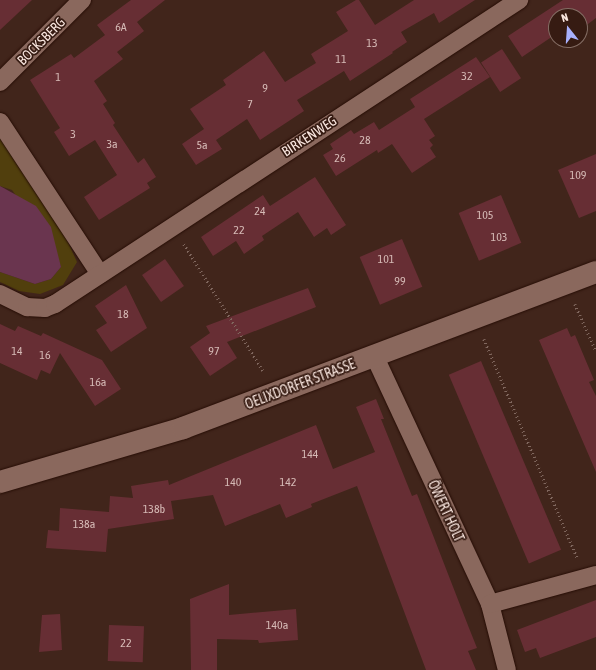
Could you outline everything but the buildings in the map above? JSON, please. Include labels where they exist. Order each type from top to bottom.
[{"type":"street","name":"BOCKSBERG","points":[[0,82],[82,0]]},
{"type":"street","name":"BIRKENWEG","points":[[0,294],[28,307],[45,308],[55,304],[519,0]]},
{"type":"street","points":[[0,122],[100,274]]},
{"type":"street","name":"OELIXDORFER STRASSE","points":[[0,482],[183,428],[276,394],[565,282],[596,272]]},
{"type":"street","name":"ÖWERT HOLT","points":[[374,356],[490,604],[507,670]]},
{"type":"street","points":[[490,604],[590,577]]},
{"type":"path","points":[[172,226],[276,394]]},
{"type":"path","points":[[565,282],[596,351]]},
{"type":"path","points":[[475,317],[575,547],[590,577]]},
{"type":"shaded area","points":[[0,136],[67,240],[77,262],[63,285],[40,294],[19,291],[0,282],[0,272],[35,284],[51,279],[61,267],[56,252],[12,190],[0,186]]},
{"type":"shaded area","points":[[0,186],[36,206],[51,227],[61,267],[51,279],[35,284],[0,272]]}]
